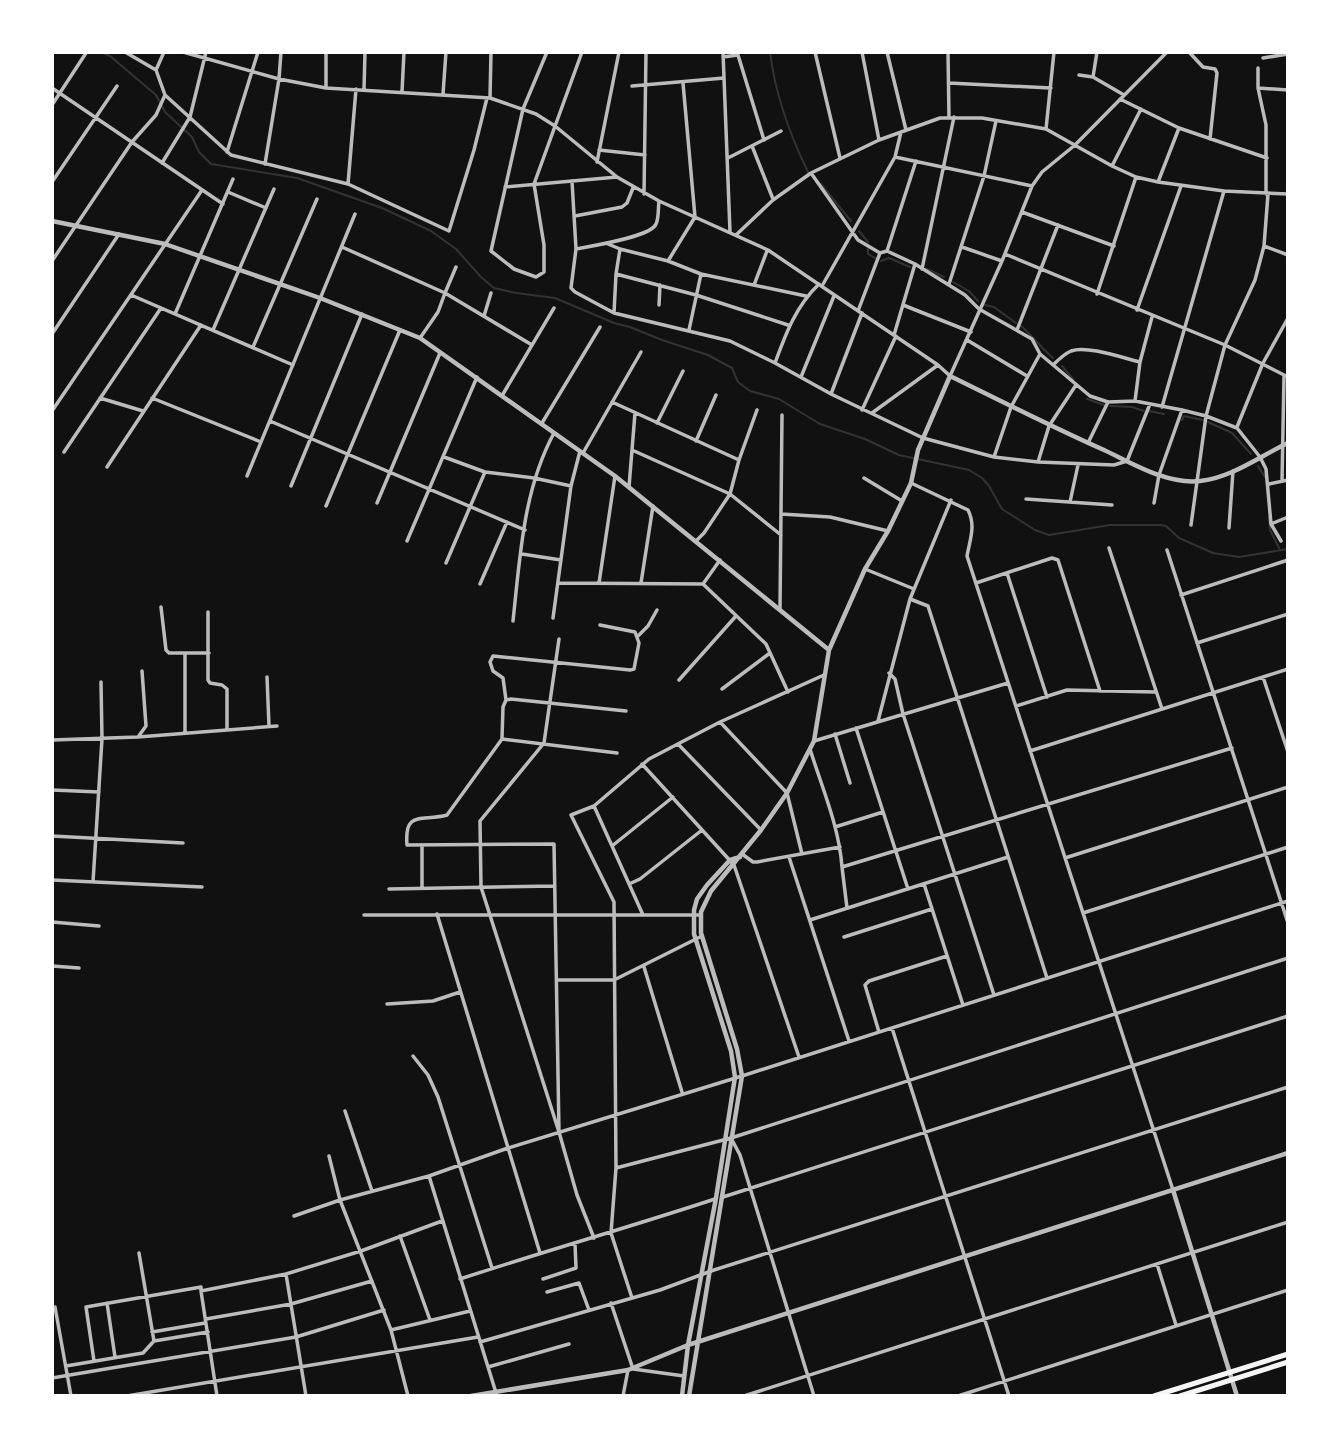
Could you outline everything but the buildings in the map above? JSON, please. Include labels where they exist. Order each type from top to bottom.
[{"type":"main road","points":[[1180,1395],[1287,1354]]},
{"type":"main road","points":[[1154,1395],[1287,1362]]},
{"type":"street","points":[[125,52],[156,70],[165,96],[227,152],[348,184],[449,231],[489,98],[491,52]]},
{"type":"street","points":[[156,70],[164,52]]},
{"type":"street","points":[[183,52],[279,79],[326,88],[489,98],[523,109],[555,126],[597,162],[644,194],[768,250],[895,335],[950,376],[1049,426],[1159,475],[1197,482],[1233,471],[1285,444]]},
{"type":"street","points":[[162,163],[190,117],[206,52]]},
{"type":"street","points":[[227,152],[258,52]]},
{"type":"street","points":[[265,164],[281,52]]},
{"type":"street","points":[[326,52],[326,88]]},
{"type":"street","points":[[364,89],[365,52]]},
{"type":"street","points":[[402,92],[404,52]]},
{"type":"street","points":[[443,94],[446,52]]},
{"type":"street","points":[[547,52],[523,109],[491,251],[514,269],[536,277],[544,272],[544,258],[534,184],[582,52]]},
{"type":"street","points":[[644,194],[646,52]]},
{"type":"street","points":[[815,52],[840,158]]},
{"type":"street","points":[[862,52],[879,140]]},
{"type":"street","points":[[775,363],[789,324],[806,296],[820,285],[895,157],[903,131],[887,52]]},
{"type":"street","points":[[922,270],[945,167],[952,118],[948,52]]},
{"type":"street","points":[[1046,129],[1054,52]]},
{"type":"street","points":[[1093,77],[1097,52]]},
{"type":"street","points":[[1158,52],[1166,53]]},
{"type":"street","points":[[1189,52],[1203,66],[1215,69],[1217,73],[1210,139]]},
{"type":"street","points":[[52,105],[86,53]]},
{"type":"street","points":[[597,162],[618,53]]},
{"type":"street","points":[[814,1395],[740,1155],[729,1139],[735,1077],[730,1051],[695,940],[694,915],[697,899],[742,855],[761,830],[787,793],[814,741],[829,650],[864,569],[888,531],[911,483],[918,450],[1002,261],[1032,186],[1042,172],[1076,145],[1166,53]]},
{"type":"street","points":[[1263,58],[1287,54]]},
{"type":"street","points":[[730,232],[723,55],[738,55],[764,140]]},
{"type":"street","points":[[1191,525],[1206,416],[1225,345],[1255,280],[1264,246],[1267,194],[1266,125],[1258,88],[1258,68]]},
{"type":"street","points":[[1079,75],[1093,77],[1141,109],[1179,128],[1267,158]]},
{"type":"street","points":[[632,86],[724,78]]},
{"type":"street","points":[[668,261],[695,217],[683,83]]},
{"type":"street","points":[[949,83],[1051,88]]},
{"type":"street","points":[[52,182],[117,86]]},
{"type":"street","points":[[52,88],[223,204]]},
{"type":"street","points":[[1258,88],[1287,90]]},
{"type":"street","points":[[348,184],[356,89]]},
{"type":"street","points":[[52,261],[132,142],[156,115],[165,96]]},
{"type":"street","points":[[1112,166],[1141,109]]},
{"type":"street","points":[[736,235],[774,200],[811,173],[879,140],[940,118],[996,121],[1046,129],[1112,166],[1136,177],[1158,182],[1224,191],[1287,194]]},
{"type":"street","points":[[949,284],[984,176],[996,121]]},
{"type":"street","points":[[1158,182],[1179,128]]},
{"type":"street","points":[[728,158],[781,131]]},
{"type":"street","points":[[752,146],[774,200]]},
{"type":"street","points":[[599,150],[645,155]]},
{"type":"street","points":[[895,157],[1032,186]]},
{"type":"street","points":[[887,251],[916,161]]},
{"type":"street","points":[[811,173],[858,240],[880,253],[887,251],[915,264],[965,295],[979,309],[1032,339],[1040,354],[1090,396],[1108,402],[1135,401],[1182,410],[1237,428],[1260,457],[1268,473],[1271,524],[1281,541]]},
{"type":"street","points":[[505,187],[617,177]]},
{"type":"street","points":[[1097,294],[1136,177]]},
{"type":"street","points":[[175,314],[233,179]]},
{"type":"street","points":[[572,181],[576,248],[571,288],[614,313],[730,341],[923,439],[994,457],[1038,463],[1114,465],[1127,461]]},
{"type":"street","points":[[1137,310],[1181,186]]},
{"type":"street","points":[[575,216],[625,206],[634,187]]},
{"type":"street","points":[[213,330],[274,189]]},
{"type":"street","points":[[52,411],[202,190]]},
{"type":"street","points":[[1162,407],[1224,191]]},
{"type":"street","points":[[228,192],[266,208]]},
{"type":"street","points":[[253,347],[317,199]]},
{"type":"street","points":[[576,248],[608,244],[655,227],[659,201]]},
{"type":"street","points":[[1021,212],[1114,246]]},
{"type":"street","points":[[247,476],[355,214]]},
{"type":"street","points":[[52,221],[165,244],[320,298],[420,338],[503,394],[615,476],[829,650]]},
{"type":"street","points":[[1017,330],[1058,225]]},
{"type":"street","points":[[52,334],[119,234]]},
{"type":"street","points":[[608,244],[668,261],[701,274],[806,296]]},
{"type":"street","points":[[1264,246],[1287,255]]},
{"type":"street","points":[[342,247],[445,293],[532,345]]},
{"type":"street","points":[[962,247],[1002,261]]},
{"type":"street","points":[[614,313],[620,249]]},
{"type":"street","points":[[754,285],[768,250]]},
{"type":"street","points":[[831,394],[880,253]]},
{"type":"street","points":[[1005,254],[1225,345],[1286,377],[1285,480],[1269,484]]},
{"type":"street","points":[[862,410],[895,335],[915,264]]},
{"type":"street","points":[[420,338],[438,312],[456,267]]},
{"type":"street","points":[[617,274],[789,324]]},
{"type":"street","points":[[689,330],[701,274]]},
{"type":"street","points":[[659,305],[660,285]]},
{"type":"street","points":[[484,316],[491,293]]},
{"type":"street","points":[[131,295],[293,365]]},
{"type":"street","points":[[801,377],[834,296]]},
{"type":"street","points":[[903,304],[971,332]]},
{"type":"street","points":[[64,452],[161,308]]},
{"type":"street","points":[[503,394],[554,308]]},
{"type":"street","points":[[290,486],[362,314]]},
{"type":"street","points":[[1135,401],[1140,362],[1152,317]]},
{"type":"street","points":[[1237,428],[1263,363],[1287,318]]},
{"type":"street","points":[[107,467],[201,325]]},
{"type":"street","points":[[542,423],[600,327]]},
{"type":"street","points":[[326,506],[400,329]]},
{"type":"street","points":[[967,340],[1027,376]]},
{"type":"street","points":[[1053,365],[1074,349],[1140,362]]},
{"type":"street","points":[[377,503],[441,352]]},
{"type":"street","points":[[553,618],[571,486],[582,452],[641,352]]},
{"type":"street","points":[[994,457],[1011,407],[1040,354]]},
{"type":"street","points":[[872,413],[938,365]]},
{"type":"street","points":[[657,423],[683,371]]},
{"type":"street","points":[[407,541],[477,377]]},
{"type":"street","points":[[1038,463],[1049,426],[1076,385]]},
{"type":"street","points":[[696,441],[716,396]]},
{"type":"street","points":[[100,398],[144,411]]},
{"type":"street","points":[[152,398],[261,442]]},
{"type":"street","points":[[612,402],[738,460]]},
{"type":"street","points":[[1088,443],[1108,402]]},
{"type":"street","points":[[1127,461],[1150,404]]},
{"type":"street","points":[[696,541],[730,494],[738,460],[757,410]]},
{"type":"street","points":[[1154,503],[1159,475],[1182,410]]},
{"type":"street","points":[[629,487],[635,413]]},
{"type":"street","points":[[780,609],[782,415]]},
{"type":"street","points":[[270,421],[525,530]]},
{"type":"street","points":[[513,621],[534,478],[555,432]]},
{"type":"street","points":[[632,450],[730,494],[781,535]]},
{"type":"street","points":[[443,457],[485,472],[571,486]]},
{"type":"street","points":[[1070,502],[1078,465]]},
{"type":"street","points":[[1229,528],[1233,471]]},
{"type":"street","points":[[446,563],[485,472]]},
{"type":"street","points":[[599,583],[615,476]]},
{"type":"street","points":[[864,478],[902,501]]},
{"type":"street","points":[[911,483],[951,500],[968,510],[972,518],[973,530],[967,556],[1237,1395]]},
{"type":"street","points":[[1026,499],[1112,505]]},
{"type":"street","points":[[878,722],[910,599],[951,500]]},
{"type":"street","points":[[641,583],[653,506]]},
{"type":"street","points":[[781,514],[830,517],[888,531]]},
{"type":"street","points":[[1271,524],[1287,517]]},
{"type":"street","points":[[480,584],[507,522]]},
{"type":"street","points":[[1110,548],[1161,709]]},
{"type":"street","points":[[1167,550],[1287,923]]},
{"type":"street","points":[[521,554],[561,560]]},
{"type":"street","points":[[976,583],[1052,558],[1058,560],[1100,691]]},
{"type":"street","points":[[703,584],[720,560]]},
{"type":"street","points":[[1181,595],[1287,560]]},
{"type":"street","points":[[864,569],[914,589]]},
{"type":"street","points":[[1007,573],[1047,697]]},
{"type":"street","points":[[558,583],[703,584],[766,644],[788,692]]},
{"type":"street","points":[[910,599],[928,606],[1047,978]]},
{"type":"street","points":[[161,607],[166,650],[169,653],[209,653]]},
{"type":"street","points":[[559,1132],[554,844],[407,845],[407,828],[410,822],[420,818],[447,816],[502,738],[503,707],[506,700],[503,678],[493,671],[490,662],[493,656],[630,670],[634,668],[638,636],[648,626],[657,610]]},
{"type":"street","points":[[208,612],[208,680],[227,689],[227,729]]},
{"type":"street","points":[[1197,643],[1287,614]]},
{"type":"street","points":[[679,680],[736,616]]},
{"type":"street","points":[[600,625],[628,629],[638,636]]},
{"type":"street","points":[[559,639],[544,743],[480,821],[481,887],[577,1195],[594,1238]]},
{"type":"street","points":[[185,653],[186,732]]},
{"type":"street","points":[[722,689],[770,653]]},
{"type":"street","points":[[1030,751],[1287,668]]},
{"type":"street","points":[[138,737],[146,726],[142,671]]},
{"type":"street","points":[[889,673],[895,679],[903,714],[995,995]]},
{"type":"street","points":[[632,1297],[611,1233],[616,1168],[614,902],[571,815],[594,806],[642,764],[678,744],[824,675]]},
{"type":"street","points":[[1263,676],[1287,752]]},
{"type":"street","points":[[267,677],[269,726]]},
{"type":"street","points":[[93,882],[102,739],[101,682]]},
{"type":"street","points":[[814,741],[1008,683]]},
{"type":"street","points":[[1016,706],[1067,690],[1156,692]]},
{"type":"street","points":[[506,700],[626,711]]},
{"type":"street","points":[[720,722],[787,793],[802,854]]},
{"type":"street","points":[[52,740],[138,737],[277,726]]},
{"type":"street","points":[[856,728],[908,889]]},
{"type":"street","points":[[835,734],[850,783]]},
{"type":"street","points":[[502,738],[617,753]]},
{"type":"street","points":[[678,744],[761,830]]},
{"type":"street","points":[[842,867],[1232,748]]},
{"type":"street","points":[[810,749],[840,847],[847,908]]},
{"type":"street","points":[[642,764],[732,862],[799,1057]]},
{"type":"street","points":[[1065,858],[1287,787]]},
{"type":"street","points":[[52,790],[99,792]]},
{"type":"street","points":[[612,846],[673,797]]},
{"type":"street","points":[[594,806],[643,915]]},
{"type":"street","points":[[835,827],[883,812]]},
{"type":"street","points":[[629,884],[640,879],[702,830]]},
{"type":"street","points":[[52,836],[183,843]]},
{"type":"street","points":[[422,845],[422,888]]},
{"type":"street","points":[[742,855],[753,862],[840,847]]},
{"type":"street","points":[[1083,913],[1287,848]]},
{"type":"street","points":[[789,857],[849,1041]]},
{"type":"street","points":[[810,920],[1008,857]]},
{"type":"street","points":[[682,1395],[688,1345],[742,1076],[737,1049],[702,936],[701,915],[711,891],[732,862]]},
{"type":"street","points":[[52,880],[202,887]]},
{"type":"street","points":[[924,884],[963,1005]]},
{"type":"street","points":[[389,889],[555,886]]},
{"type":"street","points":[[294,1216],[1287,901]]},
{"type":"street","points":[[844,937],[932,909]]},
{"type":"street","points":[[436,914],[540,1252]]},
{"type":"street","points":[[364,915],[701,915]]},
{"type":"street","points":[[52,922],[99,926]]},
{"type":"street","points":[[557,980],[614,979],[702,936]]},
{"type":"street","points":[[879,1032],[866,985],[869,981],[947,956]]},
{"type":"street","points":[[616,1168],[729,1139],[1287,958]]},
{"type":"street","points":[[52,967],[79,968]]},
{"type":"street","points":[[643,967],[682,1093]]},
{"type":"street","points":[[387,1004],[433,1001],[460,992]]},
{"type":"street","points":[[460,1279],[1287,1016]]},
{"type":"street","points":[[892,1028],[1009,1395]]},
{"type":"street","points":[[413,1056],[428,1075],[438,1097],[492,1268]]},
{"type":"street","points":[[127,1395],[479,1339],[589,1310],[1287,1087]]},
{"type":"street","points":[[345,1111],[372,1191]]},
{"type":"street","points":[[471,1395],[497,1393],[630,1369],[697,1342],[1287,1153]]},
{"type":"street","points":[[329,1156],[340,1200],[391,1330],[408,1395]]},
{"type":"street","points":[[429,1175],[497,1393]]},
{"type":"street","points":[[688,1395],[711,1271],[718,1198]]},
{"type":"street","points":[[201,1291],[286,1274],[361,1251],[442,1221]]},
{"type":"street","points":[[744,1395],[1287,1222]]},
{"type":"street","points":[[400,1236],[430,1320]]},
{"type":"street","points":[[543,1279],[576,1268],[575,1243]]},
{"type":"street","points":[[139,1253],[154,1341]]},
{"type":"street","points":[[1157,1264],[1176,1325]]},
{"type":"street","points":[[286,1274],[306,1395]]},
{"type":"street","points":[[152,1332],[291,1304],[372,1281]]},
{"type":"street","points":[[547,1292],[579,1283],[589,1310]]},
{"type":"street","points":[[94,1361],[86,1307],[201,1287],[217,1395]]},
{"type":"street","points":[[958,1395],[1287,1290]]},
{"type":"street","points":[[107,1303],[116,1357]]},
{"type":"street","points":[[611,1303],[630,1369],[623,1395]]},
{"type":"street","points":[[54,1308],[71,1395]]},
{"type":"street","points":[[52,1378],[296,1337],[383,1310]]},
{"type":"street","points":[[391,1330],[470,1311]]},
{"type":"street","points":[[66,1366],[143,1353],[154,1341],[208,1332]]},
{"type":"street","points":[[488,1367],[569,1344]]},
{"type":"street","points":[[630,1369],[684,1376]]},
{"type":"waterway","points":[[101,52],[110,56],[156,95],[165,112],[192,137],[199,152],[211,164],[297,178],[382,208],[431,231],[456,249],[494,288],[555,298],[614,323],[708,355],[732,368],[738,382],[750,391],[779,399],[820,424],[865,439],[899,455],[969,470],[989,486],[1002,509],[1035,530],[1049,535],[1110,525],[1160,525],[1166,526],[1179,538],[1213,553],[1239,557],[1288,549]]},
{"type":"waterway","points":[[770,52],[784,114],[808,172]]},
{"type":"waterway","points":[[821,184],[851,221]]},
{"type":"waterway","points":[[859,231],[868,242]]},
{"type":"waterway","points":[[868,249],[868,254],[875,258]]},
{"type":"waterway","points":[[881,261],[889,258],[910,267]]},
{"type":"waterway","points":[[927,269],[944,277]]},
{"type":"waterway","points":[[953,282],[969,291],[978,301]]},
{"type":"waterway","points":[[985,305],[994,307],[1016,323]]},
{"type":"waterway","points":[[1021,326],[1053,358]]},
{"type":"waterway","points":[[1062,366],[1073,379]]},
{"type":"waterway","points":[[1087,399],[1104,405]]},
{"type":"waterway","points":[[1110,406],[1132,407],[1144,411]]},
{"type":"waterway","points":[[1149,411],[1164,414]]},
{"type":"waterway","points":[[1182,420],[1184,416],[1203,420]]},
{"type":"waterway","points":[[1208,422],[1232,433],[1251,454]]},
{"type":"waterway","points":[[1258,466],[1265,477]]},
{"type":"waterway","points":[[1269,517],[1270,530],[1279,548]]}]
